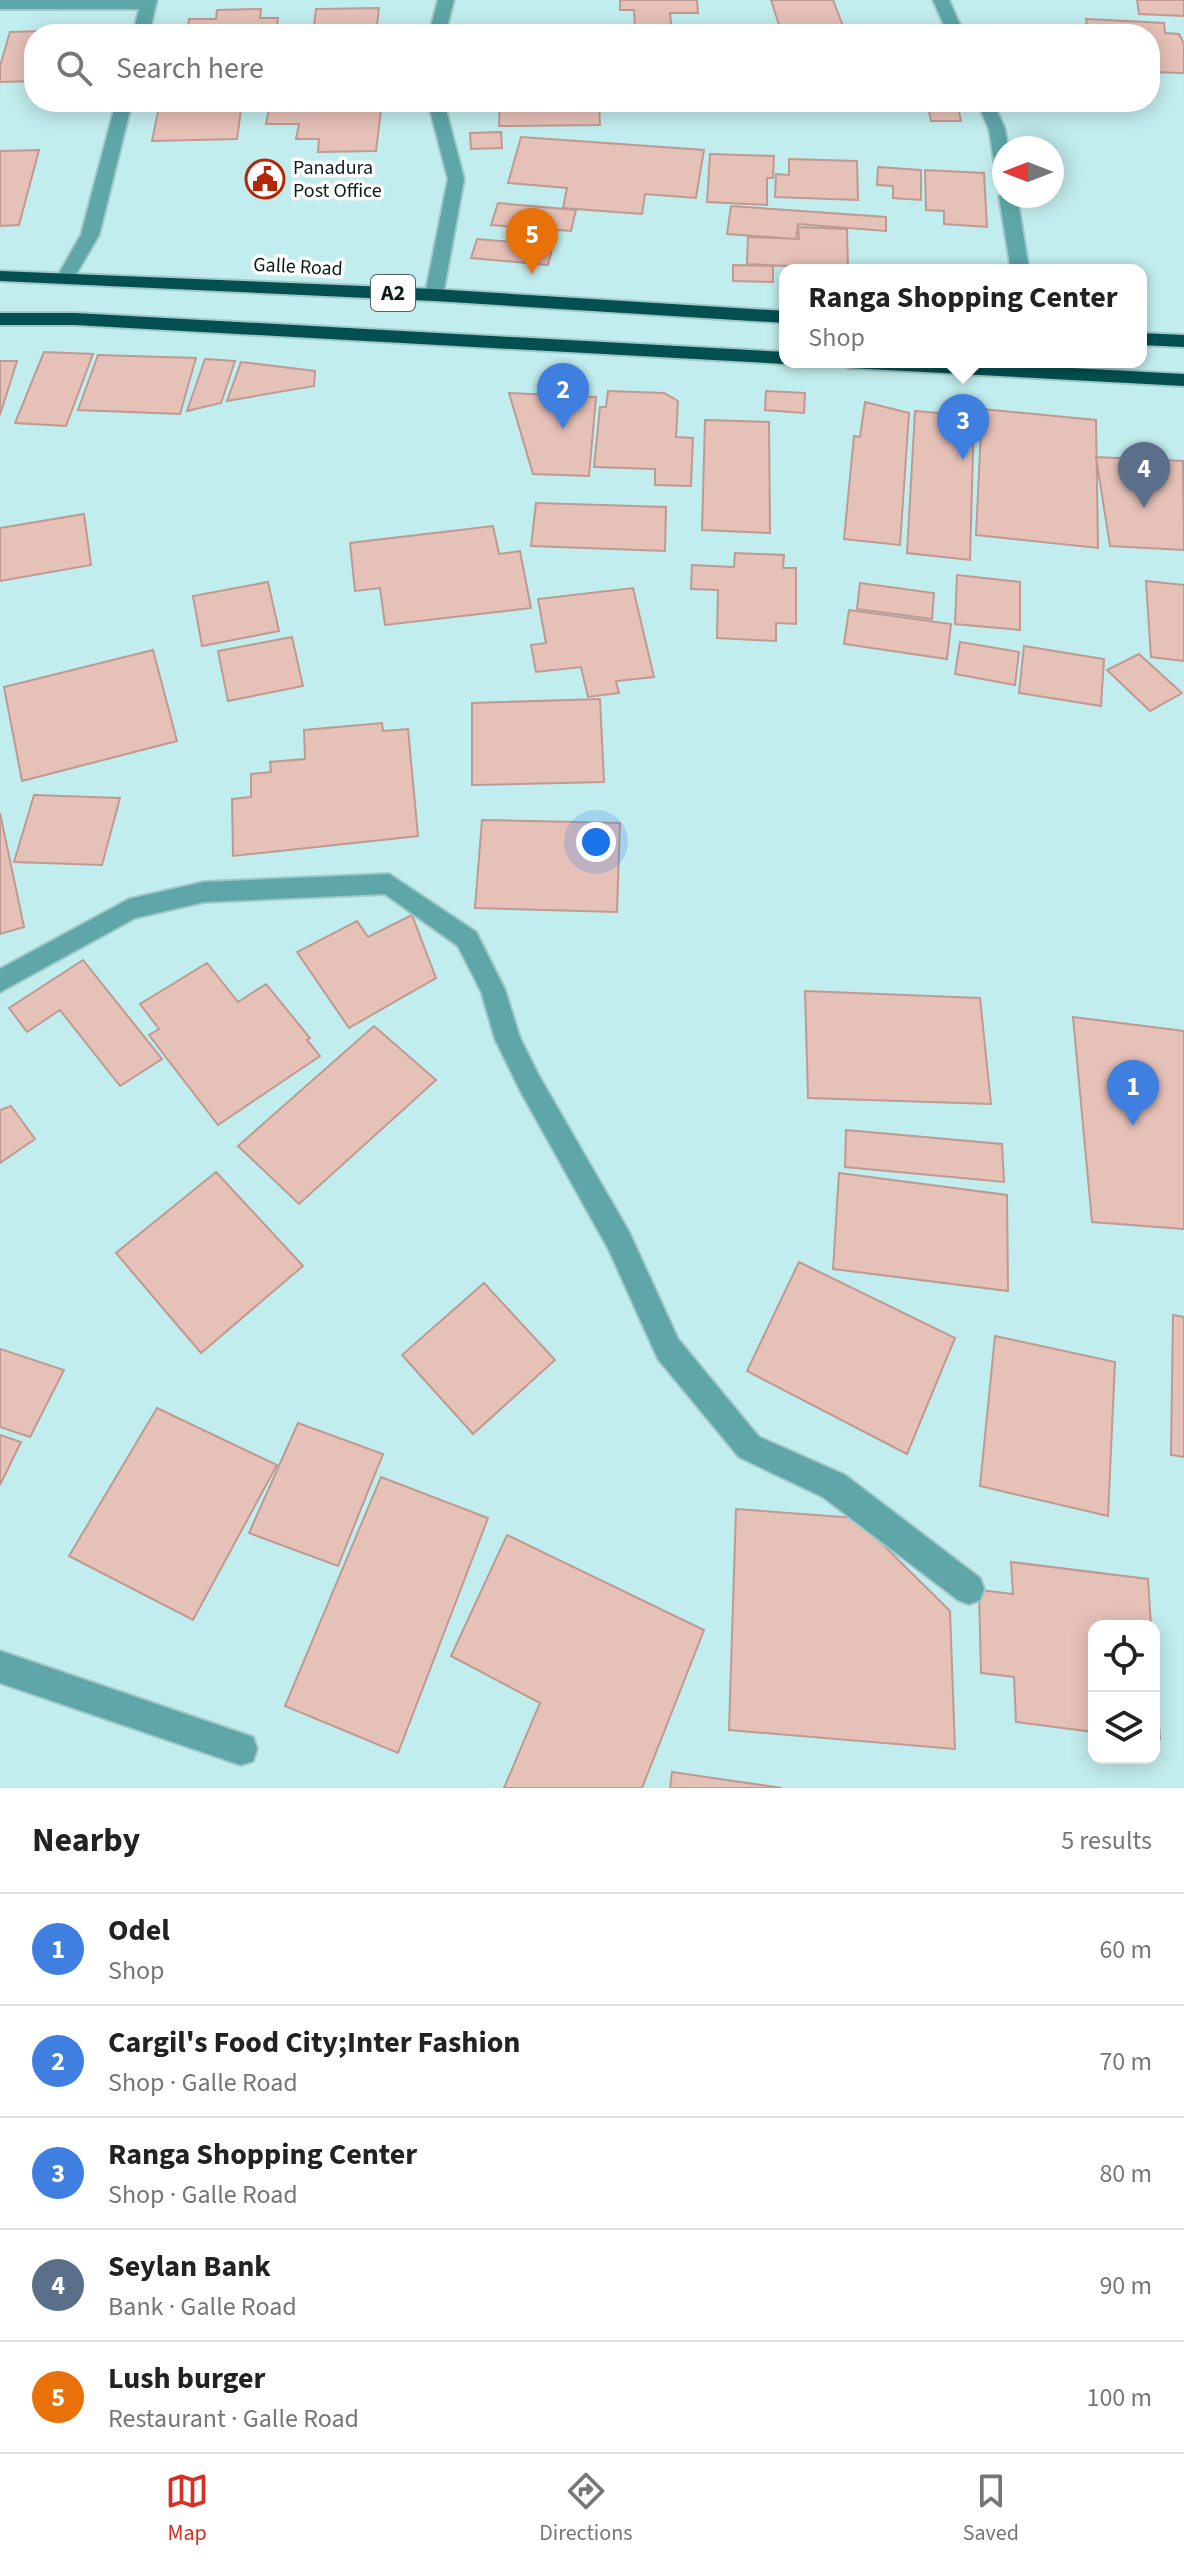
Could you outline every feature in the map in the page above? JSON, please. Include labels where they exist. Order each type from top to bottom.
[{"type":"highway","name":"Galle Road","points":[[0,276],[434,295],[779,317]]},
{"type":"highway","name":"A2","points":[[0,319],[75,319],[779,358]]},
{"type":"highway","points":[[1147,339],[1184,341]]},
{"type":"highway","points":[[961,368],[1184,380]]},
{"type":"street","points":[[440,24],[446,0]]},
{"type":"street","points":[[941,0],[952,24]]},
{"type":"street","points":[[0,4],[149,3],[144,24]]},
{"type":"street","points":[[66,277],[90,235],[121,112]]},
{"type":"street","points":[[434,295],[456,179],[439,112]]},
{"type":"street","points":[[989,112],[998,136]]},
{"type":"street","points":[[1010,208],[1019,264]]},
{"type":"street","points":[[0,981],[129,909],[204,892],[389,884],[467,939],[493,990],[508,1039],[530,1084],[619,1241],[668,1349],[749,1447],[834,1486],[969,1589]]},
{"type":"street","points":[[0,1667],[241,1749]]},
{"type":"building","points":[[620,0],[697,0],[698,13],[670,13],[671,24],[635,24],[634,10],[620,10]]},
{"type":"building","points":[[771,0],[833,0],[842,24],[779,24]]},
{"type":"building","points":[[1137,0],[1184,0],[1184,16],[1139,14]]},
{"type":"building","points":[[379,8],[377,24],[314,24],[316,9]]},
{"type":"building","points":[[261,9],[260,18],[278,18],[277,24],[188,24],[189,19],[216,19],[217,10]]},
{"type":"building","points":[[1086,19],[1164,23],[1165,33],[1179,34],[1184,44],[1184,73],[1160,72],[1160,24],[1087,24]]},
{"type":"building","points":[[10,32],[24,32],[24,81],[0,82],[0,66]]},
{"type":"building","points":[[158,112],[241,112],[237,139],[152,141]]},
{"type":"building","points":[[268,112],[381,112],[376,151],[318,152],[319,139],[296,139],[299,124],[266,124]]},
{"type":"building","points":[[500,112],[599,112],[600,125],[499,126]]},
{"type":"building","points":[[929,112],[959,112],[961,121],[931,121]]},
{"type":"building","points":[[501,132],[502,148],[471,149],[470,133]]},
{"type":"building","points":[[521,137],[704,150],[696,198],[645,194],[642,214],[563,208],[567,188],[508,183]]},
{"type":"building","points":[[39,150],[19,225],[0,226],[0,151]]},
{"type":"building","points":[[710,154],[774,156],[773,178],[767,178],[767,205],[707,202]]},
{"type":"building","points":[[789,159],[857,161],[858,200],[775,197],[776,174],[789,175]]},
{"type":"building","points":[[878,167],[921,170],[921,200],[893,198],[893,186],[877,185]]},
{"type":"building","points":[[925,170],[984,173],[987,227],[944,224],[944,211],[926,210]]},
{"type":"building","points":[[498,203],[576,210],[571,231],[491,225]]},
{"type":"building","points":[[731,206],[886,217],[886,231],[798,224],[796,239],[727,234]]},
{"type":"building","points":[[798,227],[847,229],[848,264],[747,264],[748,237],[799,239]]},
{"type":"building","points":[[528,235],[555,237],[548,265],[471,258],[477,239],[527,243]]},
{"type":"building","points":[[733,265],[773,266],[773,282],[733,281]]},
{"type":"building","points":[[44,352],[93,354],[66,426],[15,423]]},
{"type":"building","points":[[98,355],[196,358],[180,414],[78,410]]},
{"type":"building","points":[[205,359],[235,361],[221,403],[187,411]]},
{"type":"building","points":[[0,361],[17,361],[0,415]]},
{"type":"building","points":[[241,362],[315,371],[314,386],[227,401]]},
{"type":"building","points":[[608,391],[664,393],[678,401],[676,437],[693,438],[691,486],[655,485],[655,469],[594,467],[600,407],[606,407]]},
{"type":"building","points":[[766,391],[805,393],[804,413],[765,410]]},
{"type":"building","points":[[509,393],[596,397],[589,476],[533,474]]},
{"type":"building","points":[[865,402],[909,413],[900,545],[844,539],[854,436],[860,437]]},
{"type":"building","points":[[982,409],[1096,420],[1098,548],[976,535]]},
{"type":"building","points":[[915,411],[974,416],[970,560],[907,553]]},
{"type":"building","points":[[705,420],[769,422],[770,533],[702,530]]},
{"type":"building","points":[[1096,457],[1183,461],[1184,550],[1110,546]]},
{"type":"building","points":[[536,503],[666,507],[665,551],[531,546]]},
{"type":"building","points":[[84,514],[91,565],[0,581],[0,528]]},
{"type":"building","points":[[493,526],[499,554],[520,551],[531,608],[385,625],[380,588],[355,591],[350,543]]},
{"type":"building","points":[[735,553],[784,555],[783,568],[796,568],[796,624],[776,623],[776,641],[717,638],[718,590],[691,589],[692,565],[734,567]]},
{"type":"building","points":[[957,575],[1020,582],[1020,630],[955,624]]},
{"type":"building","points":[[1146,581],[1184,585],[1184,661],[1151,657]]},
{"type":"building","points":[[268,582],[279,631],[202,646],[193,596]]},
{"type":"building","points":[[860,583],[934,593],[932,619],[857,609]]},
{"type":"building","points":[[633,588],[654,677],[616,681],[619,693],[588,697],[581,667],[536,672],[531,645],[546,643],[538,599]]},
{"type":"building","points":[[849,610],[951,624],[947,659],[844,644]]},
{"type":"building","points":[[292,637],[303,686],[228,701],[218,651]]},
{"type":"building","points":[[960,642],[1019,652],[1015,685],[955,674]]},
{"type":"building","points":[[1024,646],[1104,659],[1101,706],[1019,693]]},
{"type":"building","points":[[153,650],[177,741],[22,781],[4,687]]},
{"type":"building","points":[[1139,654],[1182,693],[1150,711],[1107,670]]},
{"type":"building","points":[[600,699],[604,782],[472,785],[472,703]]},
{"type":"building","points":[[382,723],[383,731],[408,729],[418,836],[233,856],[232,799],[251,797],[251,774],[271,772],[270,762],[305,759],[304,730]]},
{"type":"building","points":[[34,795],[120,798],[102,865],[14,862]]},
{"type":"building","points":[[0,813],[24,927],[0,934]]},
{"type":"building","points":[[482,820],[620,823],[617,912],[475,908]]},
{"type":"building","points":[[412,915],[436,978],[349,1028],[297,952],[357,921],[368,937]]},
{"type":"building","points":[[83,960],[162,1059],[120,1086],[60,1010],[27,1032],[9,1008]]},
{"type":"building","points":[[207,963],[238,1002],[266,984],[310,1038],[307,1040],[320,1056],[218,1125],[149,1035],[159,1029],[140,1004]]},
{"type":"building","points":[[805,991],[980,998],[991,1104],[808,1098]]},
{"type":"building","points":[[1073,1017],[1184,1031],[1184,1229],[1092,1222]]},
{"type":"building","points":[[374,1026],[436,1080],[299,1204],[238,1146]]},
{"type":"building","points":[[11,1106],[35,1139],[0,1163],[0,1110]]},
{"type":"building","points":[[846,1130],[1002,1144],[1004,1182],[845,1167]]},
{"type":"building","points":[[216,1172],[303,1266],[201,1353],[116,1253]]},
{"type":"building","points":[[839,1173],[1007,1195],[1008,1291],[833,1269]]},
{"type":"building","points":[[799,1262],[955,1338],[907,1454],[747,1371]]},
{"type":"building","points":[[484,1283],[555,1360],[473,1434],[402,1355]]},
{"type":"building","points":[[1173,1315],[1184,1317],[1184,1457],[1171,1455]]},
{"type":"building","points":[[995,1336],[1115,1362],[1108,1516],[980,1486]]},
{"type":"building","points":[[0,1349],[64,1370],[30,1437],[0,1427]]},
{"type":"building","points":[[157,1408],[277,1465],[193,1620],[69,1556]]},
{"type":"building","points":[[298,1423],[383,1454],[338,1566],[249,1533]]},
{"type":"building","points":[[0,1435],[21,1442],[0,1485]]},
{"type":"building","points":[[381,1477],[488,1518],[398,1753],[285,1706]]},
{"type":"building","points":[[736,1509],[856,1518],[950,1611],[955,1749],[729,1730]]},
{"type":"building","points":[[507,1535],[704,1630],[642,1788],[504,1788],[540,1703],[451,1656]]},
{"type":"building","points":[[1011,1562],[1148,1579],[1151,1620],[1088,1620],[1088,1731],[1016,1722],[1014,1677],[981,1673],[979,1590],[1013,1594]]},
{"type":"building","points":[[672,1772],[782,1788],[670,1788]]},
{"type":"place","name":"Panadura Post Office","points":[[265,179]]},
{"type":"place","name":"Lush burger","points":[[532,274]]},
{"type":"place","name":"Cargil's Food City;Inter Fashion","points":[[563,429]]},
{"type":"place","name":"Ranga Shopping Center","points":[[963,460]]},
{"type":"place","name":"Seylan Bank","points":[[1144,508]]},
{"type":"place","name":"Odel","points":[[1133,1126]]}]
